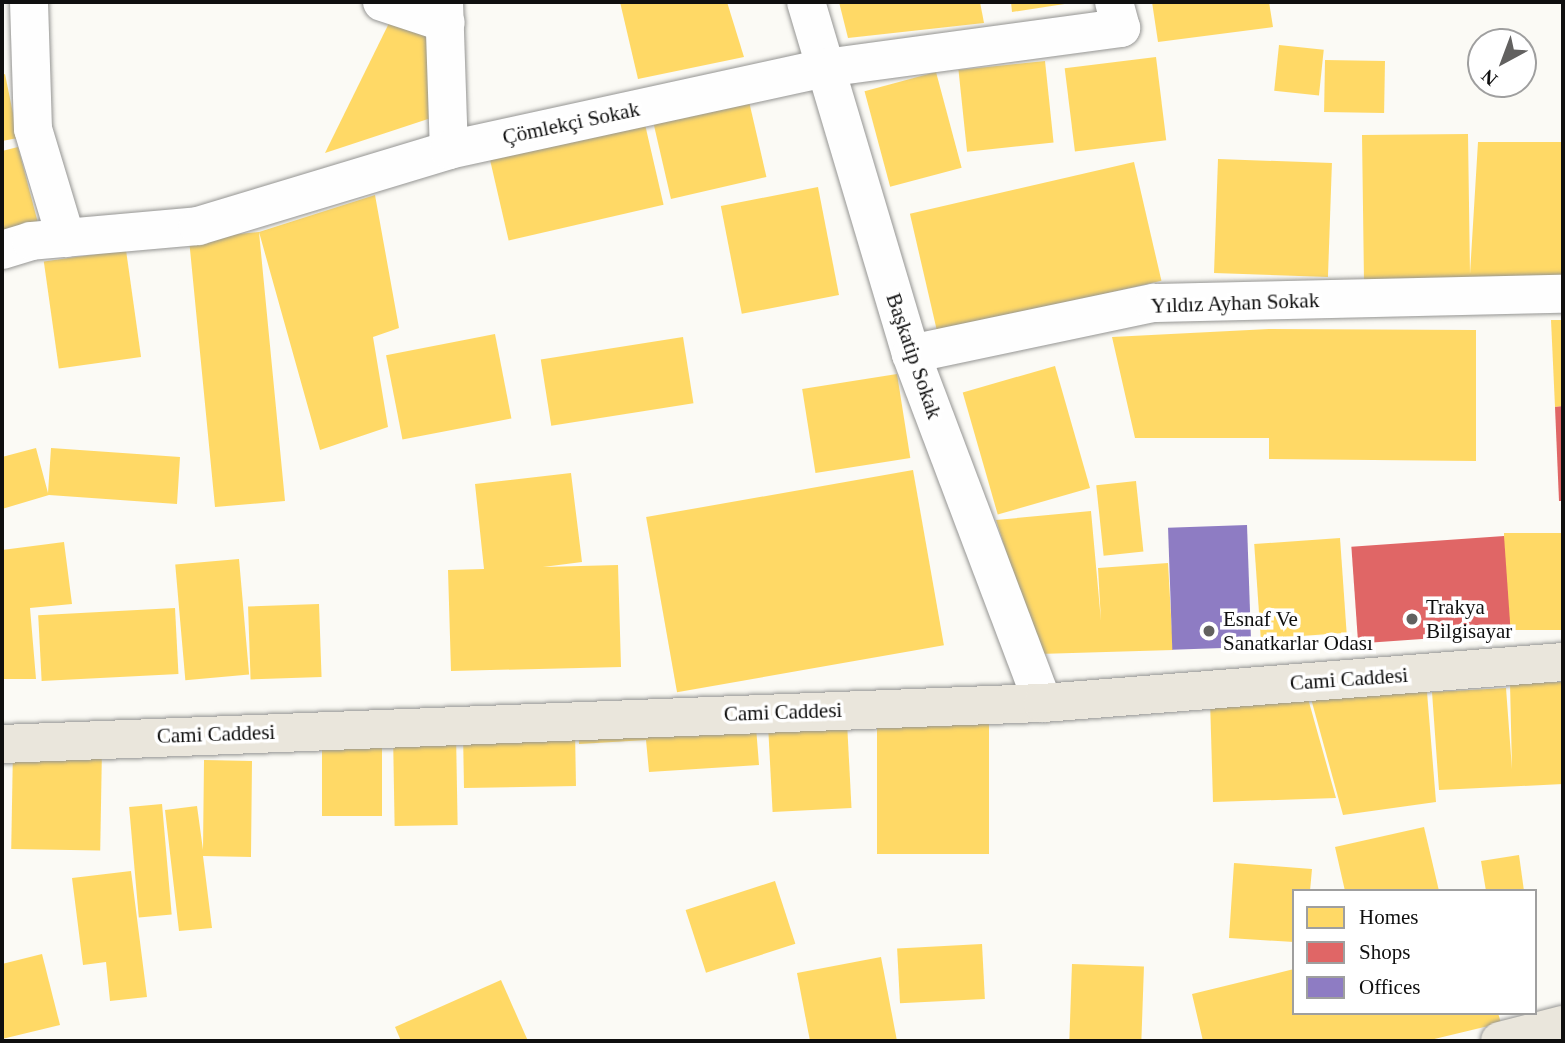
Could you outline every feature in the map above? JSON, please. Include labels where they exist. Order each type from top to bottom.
[{"type":"main road","name":"Cami Caddesi","points":[[2,744],[1043,703],[1563,662]]},
{"type":"main road","points":[[1500,1041],[1563,1025]]},
{"type":"street","points":[[29,2],[33,129],[66,238]]},
{"type":"street","points":[[382,2],[445,13],[449,150]]},
{"type":"street","name":"Başkatip Sokak","points":[[806,2],[911,354],[1043,703]]},
{"type":"street","name":"Çömlekçi Sokak","points":[[2,250],[66,238],[198,226],[449,150],[825,68],[1121,28],[1114,2]]},
{"type":"street","name":"Yıldız Ayhan Sokak","points":[[911,354],[1154,303],[1563,294]]},
{"type":"building: Homes","points":[[620,2],[727,2],[744,57],[638,79]]},
{"type":"building: Homes","points":[[839,2],[980,2],[984,23],[848,38]]},
{"type":"building: Homes","points":[[1011,2],[1071,2],[1071,3],[1012,12]]},
{"type":"building: Homes","points":[[1152,2],[1269,2],[1273,27],[1158,42]]},
{"type":"building: Homes","points":[[393,15],[436,32],[431,118],[325,153]]},
{"type":"building: Homes","points":[[1279,45],[1324,50],[1319,95],[1274,91]]},
{"type":"building: Homes","points":[[1156,57],[1166,140],[1075,152],[1065,68]]},
{"type":"building: Homes","points":[[1325,60],[1385,61],[1384,113],[1324,112]]},
{"type":"building: Homes","points":[[1045,61],[1054,143],[967,152],[958,70]]},
{"type":"building: Homes","points":[[936,72],[962,168],[890,187],[865,91]]},
{"type":"building: Homes","points":[[5,74],[18,138],[2,141],[2,75]]},
{"type":"building: Homes","points":[[748,97],[766,177],[671,199],[653,119]]},
{"type":"building: Homes","points":[[644,120],[664,205],[509,241],[489,156]]},
{"type":"building: Homes","points":[[1468,134],[1470,274],[1478,142],[1563,142],[1563,280],[1364,282],[1362,135]]},
{"type":"building: Homes","points":[[18,147],[38,223],[2,232],[2,151]]},
{"type":"building: Homes","points":[[1218,159],[1332,163],[1328,277],[1214,273]]},
{"type":"building: Homes","points":[[1134,162],[1161,281],[937,333],[910,214]]},
{"type":"building: Homes","points":[[818,187],[839,295],[742,314],[721,206]]},
{"type":"building: Homes","points":[[375,195],[399,328],[373,337],[388,427],[320,450],[259,232]]},
{"type":"building: Homes","points":[[259,232],[285,501],[215,507],[189,239]]},
{"type":"building: Homes","points":[[126,250],[141,357],[59,369],[44,262]]},
{"type":"building: Homes","points":[[1551,320],[1563,320],[1563,406],[1555,407]]},
{"type":"building: Homes","points":[[1269,329],[1476,330],[1476,461],[1269,459],[1269,438],[1135,438],[1112,337]]},
{"type":"building: Homes","points":[[495,334],[511,418],[402,440],[386,355]]},
{"type":"building: Homes","points":[[683,337],[693,403],[551,426],[541,360]]},
{"type":"building: Homes","points":[[1055,366],[1090,488],[998,515],[963,392]]},
{"type":"building: Homes","points":[[897,374],[910,458],[815,473],[802,389]]},
{"type":"building: Homes","points":[[36,448],[48,493],[51,448],[180,457],[177,504],[49,495],[2,509],[2,457]]},
{"type":"building: Homes","points":[[913,470],[944,645],[677,692],[646,517]]},
{"type":"building: Homes","points":[[571,473],[582,562],[543,567],[618,565],[621,667],[451,671],[448,570],[484,569],[475,484]]},
{"type":"building: Homes","points":[[1136,481],[1143,552],[1104,556],[1096,485]]},
{"type":"building: Homes","points":[[1091,511],[1101,621],[1098,568],[1168,563],[1173,650],[1039,654],[996,520]]},
{"type":"building: Homes","points":[[1504,533],[1563,533],[1563,630],[1504,630]]},
{"type":"building: Homes","points":[[1340,538],[1347,633],[1261,639],[1254,544]]},
{"type":"building: Homes","points":[[64,542],[72,604],[30,608],[36,679],[2,679],[2,550]]},
{"type":"building: Homes","points":[[239,559],[249,675],[185,680],[175,565]]},
{"type":"building: Homes","points":[[319,604],[322,677],[251,679],[248,606]]},
{"type":"building: Homes","points":[[175,608],[178,674],[42,681],[38,615]]},
{"type":"building: Homes","points":[[1563,682],[1563,784],[1439,790],[1432,692],[1506,688],[1512,769],[1510,683]]},
{"type":"building: Homes","points":[[1427,692],[1436,802],[1343,815],[1310,695]]},
{"type":"building: Homes","points":[[1307,695],[1336,798],[1213,802],[1210,699]]},
{"type":"building: Homes","points":[[755,714],[759,765],[649,772],[646,740],[579,744],[578,725]]},
{"type":"building: Homes","points":[[877,719],[989,719],[989,854],[877,854]]},
{"type":"building: Homes","points":[[847,722],[852,808],[773,812],[768,726]]},
{"type":"building: Homes","points":[[575,730],[576,786],[464,788],[463,732]]},
{"type":"building: Homes","points":[[456,732],[458,825],[395,826],[393,733]]},
{"type":"building: Homes","points":[[322,738],[382,738],[382,816],[322,816]]},
{"type":"building: Homes","points":[[13,747],[102,749],[100,851],[11,849]]},
{"type":"building: Homes","points":[[204,760],[252,761],[251,857],[203,856],[212,928],[179,931],[165,810],[197,806],[203,850]]},
{"type":"building: Homes","points":[[162,804],[172,915],[139,917],[129,807]]},
{"type":"building: Homes","points":[[1424,827],[1439,889],[1345,889],[1335,847]]},
{"type":"building: Homes","points":[[1519,855],[1524,889],[1486,889],[1481,861]]},
{"type":"building: Homes","points":[[1234,863],[1312,869],[1310,889],[1292,889],[1292,942],[1229,938]]},
{"type":"building: Homes","points":[[131,871],[147,997],[110,1001],[106,962],[83,965],[72,878]]},
{"type":"building: Homes","points":[[775,881],[795,944],[706,973],[686,910]]},
{"type":"building: Homes","points":[[982,944],[985,999],[900,1003],[897,948]]},
{"type":"building: Homes","points":[[42,954],[60,1025],[2,1039],[2,964]]},
{"type":"building: Homes","points":[[881,957],[897,1041],[810,1041],[797,973]]},
{"type":"building: Homes","points":[[1072,964],[1144,967],[1141,1041],[1069,1041]]},
{"type":"building: Homes","points":[[1292,969],[1292,1015],[1499,1015],[1501,1023],[1426,1041],[1203,1041],[1192,994]]},
{"type":"building: Homes","points":[[501,980],[528,1041],[401,1041],[395,1027]]},
{"type":"building: Shops","points":[[1563,406],[1563,501],[1559,501],[1555,407]]},
{"type":"building: Shops","points":[[1504,536],[1511,633],[1358,643],[1351,547]]},
{"type":"building: Offices","points":[[1247,525],[1251,647],[1172,650],[1168,528]]},
{"type":"place","name":"Trakya Bilgisayar","points":[[1412,619]]},
{"type":"place","name":"Esnaf Ve Sanatkarlar Odası","points":[[1209,631]]}]
